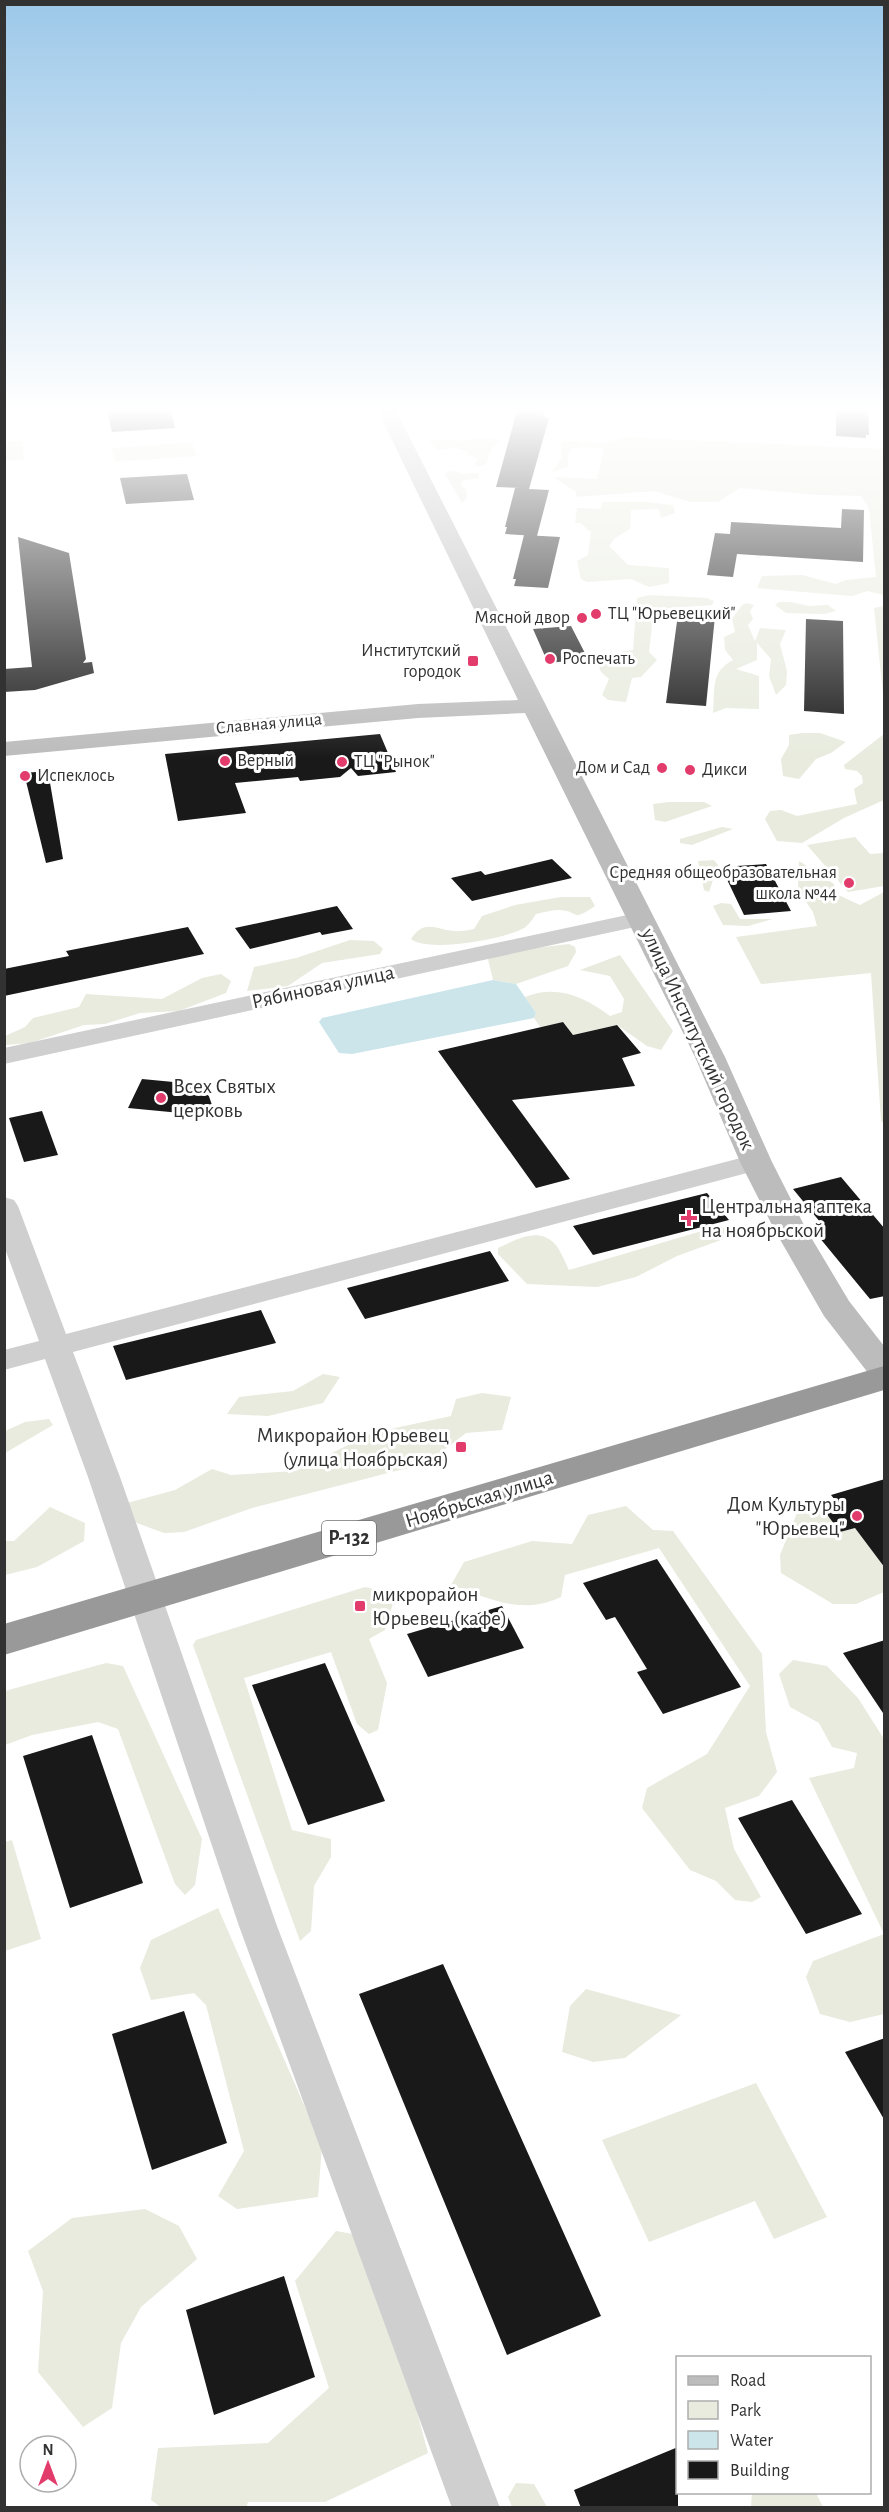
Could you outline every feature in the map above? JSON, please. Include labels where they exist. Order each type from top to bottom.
[{"type":"highway","name":"Ноябрьская улица","points":[[4,1640],[885,1378]]},
{"type":"street","name":"улица Институтский городок","points":[[444,524],[710,1057],[756,1162],[836,1308],[885,1370]]},
{"type":"street","name":"Славная улица","points":[[4,748],[418,711],[533,706]]},
{"type":"street","name":"Рябиновая улица","points":[[4,1056],[641,919]]},
{"type":"street","points":[[4,1360],[756,1162]]},
{"type":"street","points":[[7,1222],[104,1477],[258,1926],[476,2508]]},
{"type":"green space","points":[[581,524],[630,524],[630,529],[615,538],[609,546],[628,565],[669,568],[669,583],[649,587],[631,579],[587,582],[581,579],[577,561],[588,555],[591,532]]},
{"type":"green space","points":[[871,524],[884,524],[884,595],[867,591],[852,596],[757,588],[762,576],[802,575],[836,584],[846,580],[876,577]]},
{"type":"green space","points":[[650,595],[707,598],[714,601],[712,605],[654,609],[649,652],[657,660],[641,677],[632,678],[626,702],[608,700],[602,695],[609,679],[601,672],[597,661],[605,658],[607,654],[633,650],[637,598]]},
{"type":"green space","points":[[779,602],[809,606],[828,605],[836,611],[824,614],[786,613],[775,605]]},
{"type":"green space","points":[[747,603],[754,605],[750,611],[753,619],[748,625],[755,641],[760,628],[786,630],[780,644],[787,671],[786,685],[776,695],[769,676],[771,659],[757,643],[757,660],[736,669],[759,676],[759,709],[726,708],[713,713],[717,676],[720,670],[733,660],[725,650],[724,637],[735,632],[732,619],[742,605]]},
{"type":"green space","points":[[884,606],[884,703],[874,608]]},
{"type":"green space","points":[[820,733],[846,742],[831,753],[816,759],[799,779],[783,776],[781,759],[789,745],[789,735]]},
{"type":"green space","points":[[884,734],[884,800],[844,818],[802,843],[777,841],[765,819],[770,811],[781,810],[797,816],[857,804],[854,789],[863,783],[862,776],[857,771],[845,769],[844,765]]},
{"type":"green space","points":[[704,802],[712,806],[665,822],[655,820],[653,804]]},
{"type":"green space","points":[[722,827],[733,829],[692,845],[680,843],[680,839]]},
{"type":"green space","points":[[855,837],[870,854],[884,853],[884,886],[848,892],[807,845]]},
{"type":"green space","points":[[714,860],[718,865],[709,892],[704,890],[698,861]]},
{"type":"green space","points":[[799,861],[834,884],[836,894],[860,905],[884,892],[884,1123],[881,1121],[871,973],[761,984],[736,937],[817,926],[813,912],[798,890]]},
{"type":"green space","points":[[561,897],[590,897],[595,906],[578,915],[560,910],[536,914],[524,928],[484,940],[433,945],[411,939],[425,927],[457,931],[474,929],[482,916],[515,905]]},
{"type":"green space","points":[[721,903],[731,904],[740,919],[773,919],[748,926],[723,925],[713,906]]},
{"type":"green space","points":[[350,940],[374,941],[383,949],[380,954],[322,963],[288,986],[247,991],[254,967],[296,958]]},
{"type":"green space","points":[[569,944],[575,947],[576,952],[568,966],[516,984],[493,980],[488,959],[519,950]]},
{"type":"green space","points":[[620,955],[673,1031],[661,1050],[647,1046],[617,1025],[573,1035],[563,1022],[541,1028],[534,1018],[536,1013],[525,997],[537,993],[570,994],[591,1003],[610,1016],[622,1012],[624,999],[610,976],[580,970]]},
{"type":"green space","points":[[221,974],[231,981],[226,993],[179,1011],[140,1013],[105,1024],[84,1025],[30,1043],[5,1045],[5,1036],[25,1027],[33,1018],[79,1007],[86,994],[162,999],[202,978]]},
{"type":"green space","points":[[719,1226],[729,1231],[729,1237],[677,1256],[636,1277],[597,1287],[527,1284],[498,1254],[498,1248],[512,1241],[527,1236],[541,1236],[555,1244],[569,1270]]},
{"type":"green space","points":[[323,1374],[340,1377],[323,1403],[268,1416],[227,1414],[239,1397],[293,1391]]},
{"type":"green space","points":[[482,1393],[511,1397],[502,1430],[466,1433],[427,1463],[252,1508],[184,1532],[164,1533],[126,1519],[127,1503],[175,1490],[212,1469],[231,1475],[296,1471],[372,1433],[451,1416],[456,1399]]},
{"type":"green space","points":[[49,1419],[53,1425],[5,1453],[5,1431],[25,1422]]},
{"type":"green space","points":[[820,1505],[840,1532],[855,1528],[884,1567],[884,1592],[856,1604],[833,1604],[781,1573],[780,1555],[797,1513]]},
{"type":"green space","points":[[626,1506],[653,1530],[673,1531],[762,1654],[766,1732],[777,1772],[759,1796],[725,1808],[734,1849],[761,1897],[752,1902],[735,1900],[716,1881],[690,1870],[642,1808],[647,1788],[707,1754],[750,1686],[659,1548],[565,1575],[561,1597],[532,1605],[492,1600],[451,1585],[464,1562],[532,1541],[572,1544],[588,1515]]},
{"type":"green space","points":[[50,1507],[85,1523],[84,1541],[37,1567],[5,1575],[5,1541],[14,1541]]},
{"type":"green space","points":[[365,1587],[388,1592],[393,1603],[385,1630],[369,1639],[387,1683],[378,1730],[369,1734],[357,1724],[331,1652],[244,1678],[292,1830],[331,1839],[331,1857],[314,1886],[311,1931],[300,1941],[193,1645],[196,1640]]},
{"type":"green space","points":[[793,1660],[827,1666],[858,1698],[884,1739],[884,1934],[809,1778],[854,1768],[857,1753],[832,1747],[819,1723],[790,1707],[779,1674]]},
{"type":"green space","points":[[106,1663],[123,1666],[202,1839],[195,1885],[185,1895],[175,1884],[118,1729],[98,1722],[32,1735],[5,1745],[5,1691]]},
{"type":"green space","points":[[12,1840],[41,1939],[5,1951],[5,1842]]},
{"type":"green space","points":[[218,1908],[322,2146],[318,2197],[237,2209],[218,2196],[244,2151],[206,2005],[194,1993],[151,2000],[140,1968],[151,1940]]},
{"type":"green space","points":[[884,1934],[884,2014],[850,2022],[820,2014],[806,1977],[813,1961]]},
{"type":"green space","points":[[586,1989],[681,2015],[625,2058],[593,2062],[562,2052],[570,2006]]},
{"type":"green space","points":[[756,2083],[827,2217],[774,2239],[755,2201],[649,2242],[602,2140]]},
{"type":"green space","points":[[145,2209],[179,2226],[197,2259],[141,2307],[121,2343],[112,2408],[83,2427],[38,2372],[43,2291],[28,2251],[72,2218]]},
{"type":"green space","points":[[336,2231],[370,2237],[428,2453],[325,2502],[248,2502],[246,2508],[162,2508],[151,2500],[158,2448],[268,2443],[329,2388],[295,2281]]},
{"type":"green space","points":[[516,2483],[534,2484],[547,2507],[512,2507],[508,2497]]},
{"type":"green space","points":[[752,2494],[816,2494],[823,2507],[751,2507]]},
{"type":"water","points":[[493,980],[516,984],[536,1013],[534,1018],[352,1054],[339,1053],[319,1022],[322,1018]]},
{"type":"building","points":[[506,524],[540,524],[537,536],[505,534],[507,527],[505,527]]},
{"type":"building","points":[[731,524],[841,528],[841,524],[864,524],[863,562],[737,554],[733,577],[707,575],[715,533],[730,534]]},
{"type":"building","points":[[524,535],[560,537],[548,588],[514,586],[516,579],[513,579]]},
{"type":"building","points":[[18,537],[69,553],[86,659],[83,663],[92,662],[94,673],[35,690],[4,692],[4,669],[32,667]]},
{"type":"building","points":[[678,614],[715,616],[706,706],[666,703]]},
{"type":"building","points":[[806,619],[843,621],[844,714],[804,711]]},
{"type":"building","points":[[571,626],[588,659],[548,663],[533,629]]},
{"type":"building","points":[[380,734],[396,772],[358,776],[351,768],[340,777],[300,781],[298,777],[235,783],[246,813],[178,821],[165,754]]},
{"type":"building","points":[[48,771],[63,859],[46,863],[24,773]]},
{"type":"building","points":[[552,859],[572,878],[472,901],[451,878],[481,871],[485,875]]},
{"type":"building","points":[[766,864],[791,911],[744,915],[721,867]]},
{"type":"building","points":[[337,906],[353,929],[322,935],[320,932],[250,949],[235,928]]},
{"type":"building","points":[[188,927],[204,954],[4,996],[4,969],[69,956],[66,951]]},
{"type":"building","points":[[563,1022],[573,1035],[617,1025],[641,1053],[622,1058],[635,1086],[512,1100],[570,1179],[536,1188],[438,1051]]},
{"type":"building","name":"Всех Святых церковь","points":[[142,1079],[205,1085],[212,1105],[193,1110],[191,1114],[128,1108]]},
{"type":"building","points":[[42,1111],[58,1155],[24,1162],[9,1118]]},
{"type":"building","points":[[841,1177],[885,1229],[885,1296],[870,1299],[814,1231],[825,1228],[793,1189]]},
{"type":"building","points":[[707,1193],[729,1220],[593,1255],[573,1226]]},
{"type":"building","points":[[490,1251],[509,1281],[365,1319],[347,1288]]},
{"type":"building","points":[[261,1310],[276,1343],[126,1380],[113,1346]]},
{"type":"building","name":"Дом Культуры \"Юрьевец\"","points":[[885,1479],[885,1568],[855,1528],[840,1532],[820,1505],[835,1500],[831,1495]]},
{"type":"building","points":[[657,1559],[741,1687],[663,1714],[637,1672],[647,1669],[615,1617],[606,1620],[583,1583]]},
{"type":"building","points":[[502,1606],[524,1648],[428,1677],[407,1634]]},
{"type":"building","points":[[885,1640],[885,1716],[843,1653]]},
{"type":"building","points":[[325,1663],[385,1801],[308,1825],[252,1685]]},
{"type":"building","points":[[92,1735],[143,1883],[70,1908],[23,1756]]},
{"type":"building","points":[[792,1800],[862,1914],[806,1934],[738,1818]]},
{"type":"building","points":[[443,1964],[601,2316],[507,2355],[359,1994]]},
{"type":"building","points":[[184,2011],[227,2143],[152,2170],[112,2034]]},
{"type":"building","points":[[885,2038],[885,2121],[845,2052]]},
{"type":"building","points":[[284,2276],[315,2377],[214,2415],[186,2310]]},
{"type":"building","points":[[676,2448],[678,2508],[581,2508],[574,2490]]},
{"type":"place","name":"ТЦ \"Юрьевецкий\"","points":[[596,614]]},
{"type":"place","name":"Мясной двор","points":[[582,618]]},
{"type":"place","name":"Роспечать","points":[[550,659]]},
{"type":"place","name":"Институтский городок","points":[[473,661]]},
{"type":"place","name":"Верный","points":[[225,761]]},
{"type":"place","name":"ТЦ \"Рынок\"","points":[[342,762]]},
{"type":"place","name":"Дом и Сад","points":[[662,768]]},
{"type":"place","name":"Дикси","points":[[690,770]]},
{"type":"place","name":"Испеклось","points":[[25,776]]},
{"type":"place","name":"Средняя общеобразовательная школа №44","points":[[849,883]]},
{"type":"place","name":"Всех Святых церковь","points":[[161,1098]]},
{"type":"place","name":"Центральная аптека на ноябрьской","points":[[689,1218]]},
{"type":"place","name":"Микрорайон Юрьевец (улица Ноябрьская)","points":[[461,1447]]},
{"type":"place","name":"Дом Культуры \"Юрьевец\"","points":[[857,1516]]},
{"type":"place","name":"микрорайон Юрьевец (кафе)","points":[[360,1606]]}]
